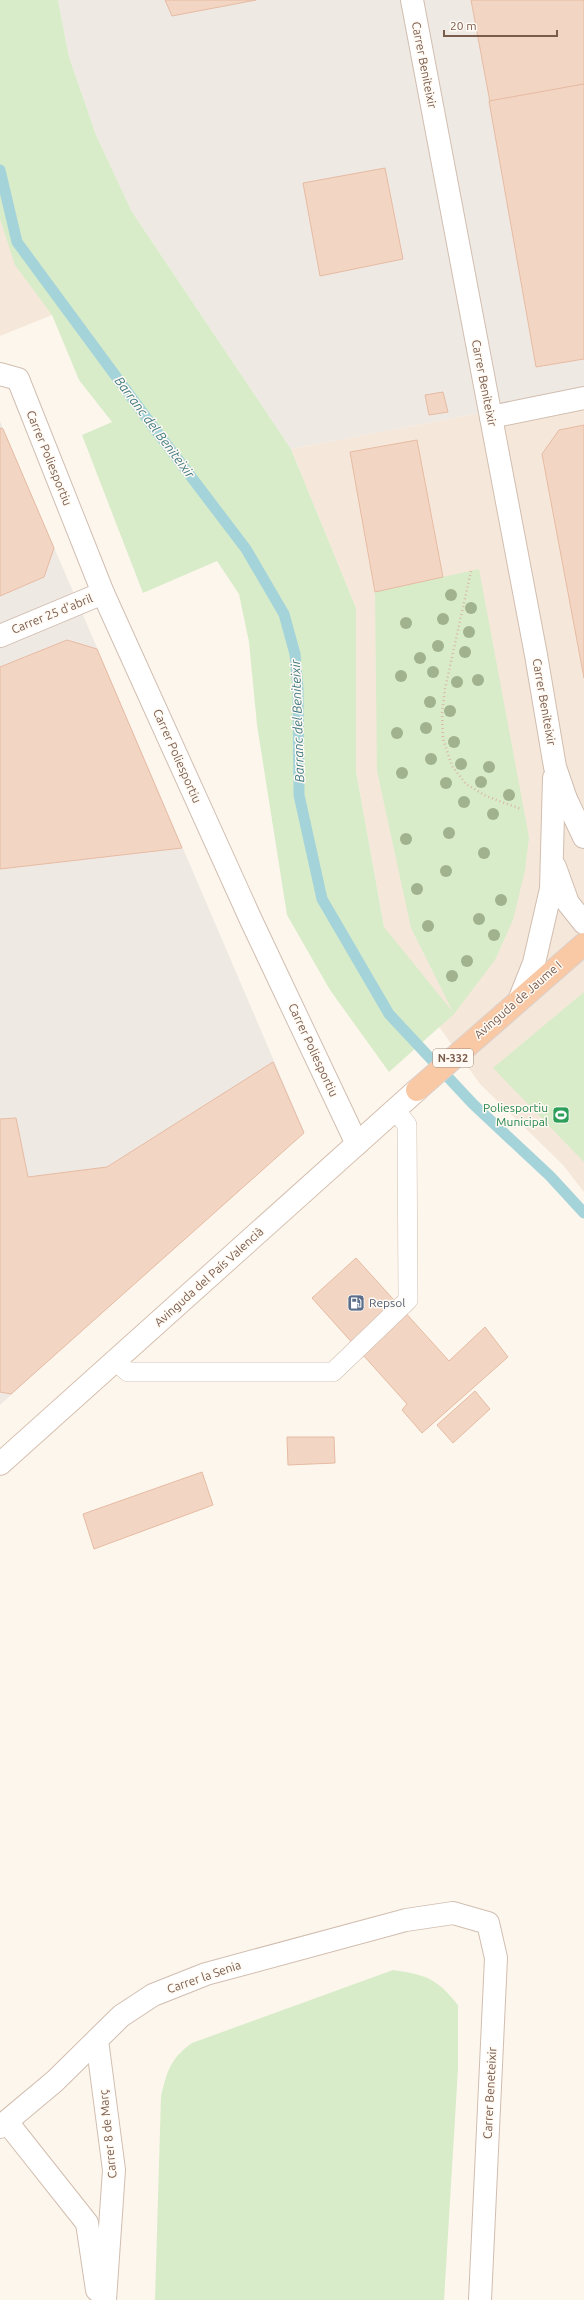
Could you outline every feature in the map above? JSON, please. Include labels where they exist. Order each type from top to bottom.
[{"type":"highway","name":"Avinguda de Jaume I","points":[[417,1090],[520,998],[584,944]]},
{"type":"street","name":"Carrer Beniteixir","points":[[412,0],[491,417],[555,767],[566,799],[584,837]]},
{"type":"street","name":"Carrer Poliesportiu","points":[[0,374],[18,379],[104,593],[251,920],[357,1144]]},
{"type":"street","points":[[491,417],[584,398]]},
{"type":"street","name":"Carrer 25 d'abril","points":[[0,636],[104,593]]},
{"type":"street","name":"Carrer Beniteixir","points":[[520,998],[534,963],[544,928],[551,889],[553,858],[552,813],[555,767]]},
{"type":"street","name":"Carrer Beniteixir","points":[[553,858],[558,878],[568,903],[584,923]]},
{"type":"street","name":"Avinguda del País Valencià","points":[[0,1464],[114,1360],[417,1090]]},
{"type":"street","name":"Carrer la Senia","points":[[3,2125],[55,2081],[121,2016],[153,1995],[206,1974],[406,1920],[453,1912]]},
{"type":"street","name":"Carrer Beneteixir","points":[[453,1912],[488,1923],[496,1958],[480,2300]]},
{"type":"street","name":"Carrer 8 de Març","points":[[97,2040],[114,2170],[105,2300]]},
{"type":"street","points":[[3,2125],[87,2223],[99,2300]]},
{"type":"lane","points":[[114,1360],[128,1372],[333,1372],[408,1300],[408,1125],[395,1109]]},
{"type":"path","points":[[470,571],[445,689],[442,713],[443,739],[452,766],[466,784],[505,805],[524,810],[552,813]]},
{"type":"shaded area","points":[[58,0],[584,0],[584,393],[291,449],[132,212],[96,135],[69,57]]},
{"type":"shaded area","points":[[0,108],[52,315],[0,336]]},
{"type":"shaded area","points":[[584,393],[584,1192],[563,1165],[480,1084],[437,1024],[384,927],[356,771],[356,608],[291,449]]},
{"type":"shaded area","points":[[0,421],[304,1131],[0,1405]]},
{"type":"green space","points":[[0,0],[58,0],[69,57],[96,135],[132,212],[291,449],[356,608],[356,771],[384,927],[453,1012],[411,928],[377,771],[375,592],[479,569],[529,837],[525,870],[513,920],[495,960],[454,1014],[389,1072],[330,990],[287,915],[257,725],[249,642],[239,594],[217,561],[143,593],[82,435],[112,422],[79,380],[52,315],[15,265],[0,219]]},
{"type":"green space","name":"Poliesportiu Municipal","points":[[584,992],[584,1162],[493,1068]]},
{"type":"green space","points":[[393,1970],[423,1976],[430,1979],[437,1983],[458,2005],[458,2069],[444,2300],[155,2300],[161,2096],[165,2079],[174,2060],[192,2043]]},
{"type":"building","points":[[165,0],[256,0],[172,16]]},
{"type":"building","points":[[471,0],[584,0],[584,84],[490,102]]},
{"type":"building","points":[[584,84],[584,359],[536,367],[489,101]]},
{"type":"building","points":[[385,168],[403,259],[320,276],[303,183]]},
{"type":"building","points":[[443,392],[448,412],[429,415],[425,395]]},
{"type":"building","points":[[584,425],[584,678],[542,454],[559,430]]},
{"type":"building","points":[[0,428],[3,429],[54,548],[44,577],[0,596]]},
{"type":"building","points":[[417,440],[443,577],[375,592],[350,452]]},
{"type":"building","points":[[67,640],[97,649],[182,848],[0,869],[0,667]]},
{"type":"building","points":[[273,1062],[304,1133],[11,1394],[0,1392],[0,1119],[16,1118],[28,1177],[107,1167]]},
{"type":"building","points":[[356,1258],[449,1361],[485,1327],[508,1357],[422,1433],[402,1410],[407,1404],[312,1298]]},
{"type":"building","points":[[475,1391],[490,1409],[453,1443],[437,1425]]},
{"type":"building","points":[[287,1437],[334,1437],[335,1463],[288,1465]]},
{"type":"building","points":[[202,1472],[213,1505],[94,1549],[83,1514]]},
{"type":"waterway","name":"Barranc del Beniteixir","points":[[0,170],[17,242],[151,424],[246,549],[284,614],[295,654],[298,689],[299,795],[322,899],[389,1014],[473,1104],[550,1176],[584,1213]]},
{"type":"place","name":"Poliesportiu Municipal","points":[[561,1115]]},
{"type":"place","name":"Repsol","points":[[356,1303]]}]
